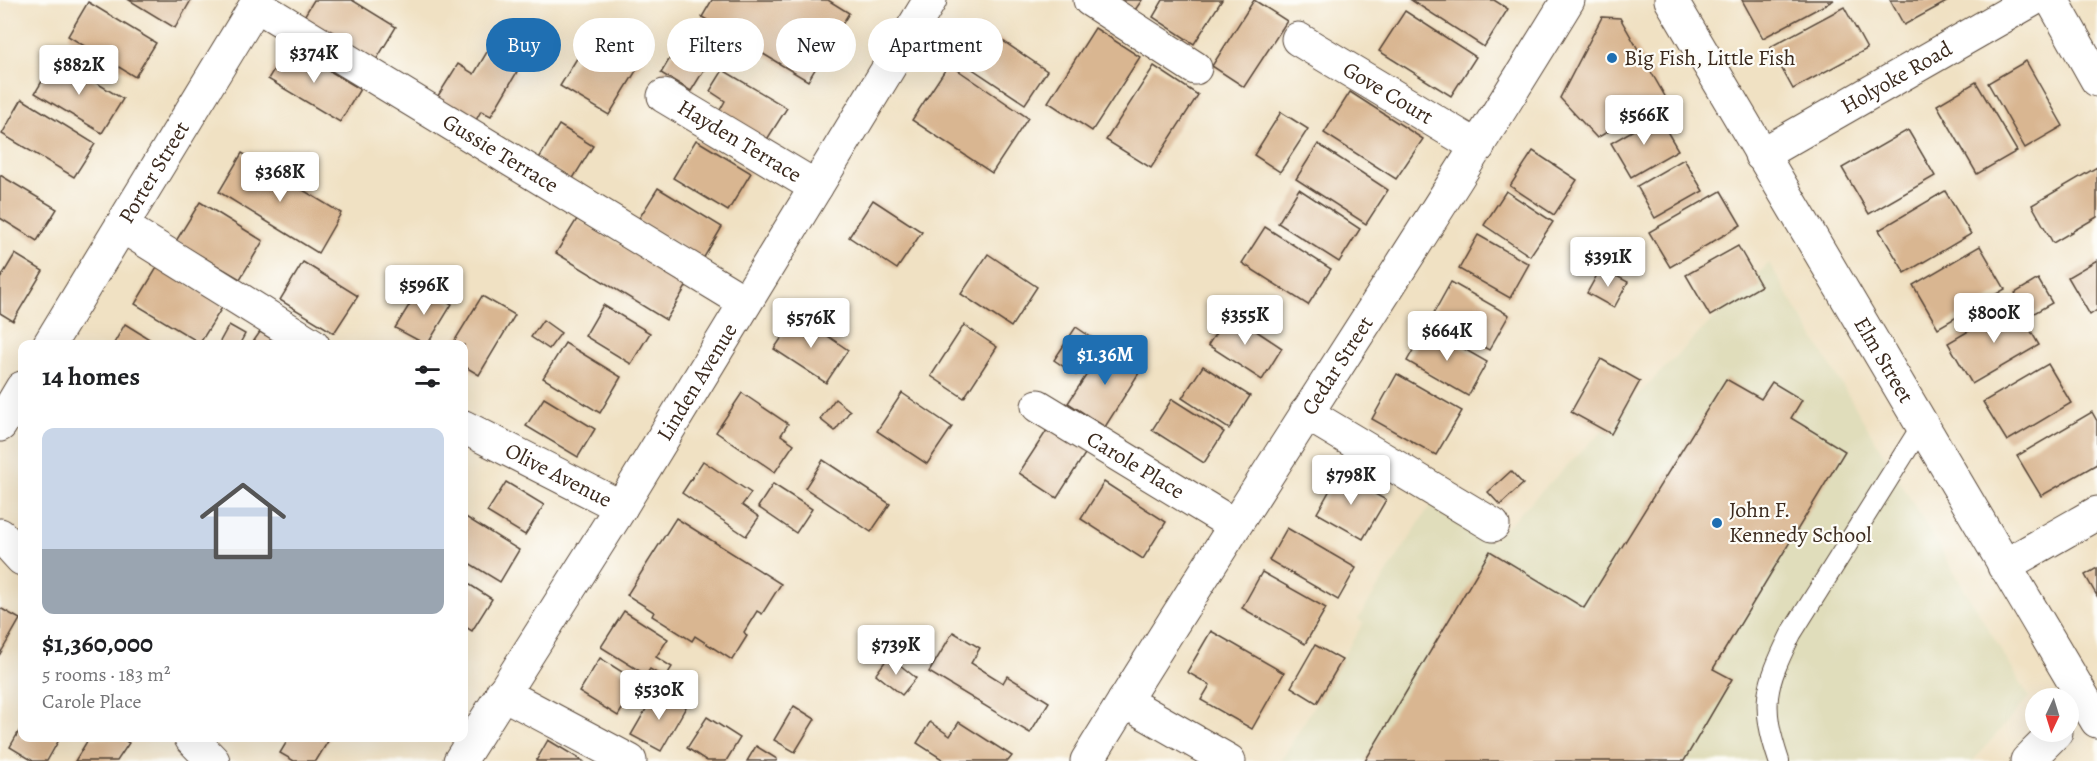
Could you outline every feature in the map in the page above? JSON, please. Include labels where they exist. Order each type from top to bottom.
[{"type":"street","name":"Linden Avenue","points":[[460,761],[621,507],[930,0]]},
{"type":"street","points":[[1090,0],[1196,68]]},
{"type":"street","name":"Cedar Street","points":[[1087,761],[1234,525],[1478,147],[1568,0]]},
{"type":"street","name":"Elm Street","points":[[1671,0],[2004,566],[2084,714]]},
{"type":"street","name":"Holyoke Road","points":[[1761,155],[2032,0]]},
{"type":"street","points":[[2052,0],[2097,80]]},
{"type":"street","name":"Porter Street","points":[[52,340],[258,2]]},
{"type":"street","name":"Gussie Terrace","points":[[258,2],[745,302]]},
{"type":"street","name":"Gove Court","points":[[1298,39],[1478,147]]},
{"type":"street","name":"Hayden Terrace","points":[[664,96],[816,187]]},
{"type":"street","points":[[122,225],[305,340]]},
{"type":"street","points":[[0,425],[18,395]]},
{"type":"street","name":"Carole Place","points":[[1038,406],[1234,525]]},
{"type":"street","points":[[1306,413],[1493,525]]},
{"type":"street","name":"Olive Avenue","points":[[468,429],[621,507]]},
{"type":"street","points":[[2004,566],[2097,513]]},
{"type":"street","points":[[0,535],[18,555]]},
{"type":"street","points":[[502,693],[630,761]]},
{"type":"street","points":[[1124,701],[1229,761]]},
{"type":"street","points":[[195,742],[213,761]]},
{"type":"street","points":[[2027,761],[2046,742]]},
{"type":"lane","points":[[1779,761],[1771,737],[1766,705],[1774,669],[1791,634],[1921,427]]},
{"type":"shaded area","name":"John F. Kennedy School","points":[[1769,263],[2025,690],[2025,702],[1973,761],[1281,761],[1363,623],[1358,619],[1431,504],[1492,541]]},
{"type":"building","points":[[129,0],[191,0],[175,28]]},
{"type":"building","points":[[314,0],[352,0],[396,27],[375,62],[303,18]]},
{"type":"building","points":[[712,0],[828,0],[849,13],[846,18],[776,18],[776,62],[764,54],[764,18],[702,17]]},
{"type":"building","points":[[1121,0],[1142,0],[1135,10]]},
{"type":"building","points":[[1163,0],[1222,0],[1194,44],[1153,17]]},
{"type":"building","points":[[1254,0],[1287,21],[1244,87],[1212,66]]},
{"type":"building","points":[[1411,0],[1494,0],[1508,9],[1484,47]]},
{"type":"building","points":[[1742,0],[1834,0],[1763,38]]},
{"type":"building","points":[[1890,0],[1950,0],[1904,25]]},
{"type":"building","points":[[88,2],[156,43],[135,77],[68,36]]},
{"type":"building","points":[[1844,7],[1867,49],[1793,89],[1770,47]]},
{"type":"building","points":[[1405,11],[1476,57],[1451,96],[1379,51]]},
{"type":"building","name":"Big Fish, Little Fish","points":[[1602,17],[1620,18],[1666,98],[1597,138],[1560,98]]},
{"type":"building","points":[[1095,28],[1140,57],[1092,131],[1048,102]]},
{"type":"building","points":[[1003,41],[1047,71],[1025,104],[977,72],[1003,72]]},
{"type":"building","points":[[288,46],[360,89],[340,122],[268,79]]},
{"type":"building","points":[[486,54],[486,72],[517,72],[491,116],[481,111],[475,122],[436,99],[458,64],[474,74]]},
{"type":"building","points":[[56,58],[123,99],[102,133],[35,93]]},
{"type":"building","points":[[2026,61],[2063,126],[2025,148],[1988,83]]},
{"type":"building","points":[[667,63],[667,72],[703,72],[691,91],[661,73]]},
{"type":"building","points":[[573,65],[573,72],[635,72],[609,115],[560,86]]},
{"type":"building","points":[[1154,66],[1198,95],[1151,168],[1106,140]]},
{"type":"building","points":[[722,72],[726,72],[787,108],[766,141],[719,112],[725,101],[710,91]]},
{"type":"building","points":[[793,72],[813,72],[808,81]]},
{"type":"building","points":[[944,72],[961,72],[1028,118],[992,173],[912,120]]},
{"type":"building","points":[[1976,82],[2017,151],[1977,174],[1937,105]]},
{"type":"building","points":[[1350,92],[1423,139],[1396,179],[1324,133]]},
{"type":"building","points":[[22,99],[95,144],[74,177],[2,134]]},
{"type":"building","points":[[1281,112],[1308,129],[1280,172],[1254,155]]},
{"type":"building","points":[[1658,116],[1678,150],[1631,177],[1611,143]]},
{"type":"building","points":[[559,125],[593,146],[572,180],[538,160]]},
{"type":"building","points":[[1908,130],[1935,176],[1869,214],[1842,168]]},
{"type":"building","points":[[696,140],[751,173],[728,211],[673,178]]},
{"type":"building","points":[[1318,144],[1388,190],[1366,224],[1296,179]]},
{"type":"building","points":[[1533,151],[1577,180],[1554,215],[1510,186]]},
{"type":"building","points":[[242,153],[341,213],[318,253],[219,192]]},
{"type":"building","points":[[1684,159],[1703,191],[1655,218],[1637,186]]},
{"type":"building","points":[[2097,167],[2097,217],[2053,243],[2032,205]]},
{"type":"building","points":[[0,175],[57,209],[37,241],[0,218]]},
{"type":"building","points":[[658,188],[722,227],[703,259],[638,220]]},
{"type":"building","points":[[1299,189],[1360,229],[1339,262],[1278,223]]},
{"type":"building","points":[[1506,191],[1553,222],[1530,256],[1484,225]]},
{"type":"building","points":[[1721,191],[1741,225],[1670,267],[1649,232]]},
{"type":"building","points":[[1945,191],[1971,234],[1905,273],[1879,230]]},
{"type":"building","points":[[873,200],[922,232],[897,269],[849,237]]},
{"type":"building","points":[[200,202],[263,241],[240,279],[176,241]]},
{"type":"building","points":[[577,219],[687,285],[666,320],[556,253]]},
{"type":"building","points":[[1265,227],[1331,269],[1308,305],[1242,263]]},
{"type":"building","points":[[1478,235],[1529,264],[1510,298],[1459,269]]},
{"type":"building","points":[[1738,246],[1761,286],[1710,316],[1686,275]]},
{"type":"building","points":[[1980,246],[2005,289],[1938,328],[1913,285]]},
{"type":"building","points":[[15,254],[43,271],[13,321],[0,313],[0,279]]},
{"type":"building","points":[[988,254],[1037,287],[1011,327],[961,294]]},
{"type":"building","points":[[2097,260],[2097,310],[2090,315],[2068,277]]},
{"type":"building","points":[[303,262],[358,296],[334,333],[280,300]]},
{"type":"building","points":[[158,266],[223,306],[202,340],[195,340],[135,304]]},
{"type":"building","points":[[1601,268],[1628,282],[1614,308],[1587,293]]},
{"type":"building","points":[[2038,279],[2052,303],[2029,316],[2015,293]]},
{"type":"building","points":[[1451,282],[1509,315],[1489,350],[1431,318]]},
{"type":"building","points":[[421,286],[452,304],[430,340],[418,340],[395,328]]},
{"type":"building","points":[[482,296],[515,315],[479,375],[468,368],[468,340],[455,340]]},
{"type":"building","points":[[2015,304],[2039,345],[1972,384],[1948,343]]},
{"type":"building","points":[[603,305],[650,333],[631,364],[585,336]]},
{"type":"building","points":[[1229,313],[1282,348],[1262,380],[1208,345]]},
{"type":"building","points":[[797,315],[848,350],[826,383],[774,349]]},
{"type":"building","points":[[543,320],[561,333],[549,349],[531,337]]},
{"type":"building","points":[[125,324],[151,340],[116,340]]},
{"type":"building","points":[[229,325],[245,334],[242,340],[221,340]]},
{"type":"building","points":[[964,325],[997,347],[964,398],[931,376]]},
{"type":"building","points":[[1076,327],[1098,342],[1076,375],[1054,360]]},
{"type":"building","points":[[1426,327],[1487,362],[1468,396],[1407,361]]},
{"type":"building","points":[[260,332],[274,340],[254,340]]},
{"type":"building","points":[[565,343],[621,377],[600,413],[543,378]]},
{"type":"building","points":[[1106,345],[1142,368],[1105,427],[1068,403]]},
{"type":"building","points":[[1601,359],[1640,381],[1611,434],[1571,412]]},
{"type":"building","points":[[2048,364],[2071,403],[2007,441],[1983,402]]},
{"type":"building","points":[[1203,366],[1250,396],[1229,429],[1182,398]]},
{"type":"building","points":[[1397,374],[1462,411],[1436,455],[1372,419]]},
{"type":"building","points":[[1726,379],[1761,399],[1772,382],[1802,400],[1791,418],[1845,451],[1713,669],[1732,679],[1684,761],[1365,761],[1490,551],[1584,608]]},
{"type":"building","points":[[742,393],[788,424],[781,435],[794,444],[775,472],[716,432]]},
{"type":"building","points":[[902,393],[952,427],[927,464],[877,431]]},
{"type":"building","points":[[544,398],[595,429],[578,457],[526,426]]},
{"type":"building","points":[[835,399],[850,411],[835,431],[820,419]]},
{"type":"building","points":[[1172,399],[1224,432],[1204,463],[1152,430]]},
{"type":"building","points":[[2092,412],[2097,421],[2097,464],[2041,496],[2017,456]]},
{"type":"building","points":[[1053,421],[1090,446],[1057,498],[1019,473]]},
{"type":"building","points":[[823,460],[890,504],[871,532],[805,488]]},
{"type":"building","points":[[703,461],[751,493],[742,505],[759,517],[746,536],[682,493]]},
{"type":"building","points":[[1511,471],[1523,484],[1500,505],[1488,492]]},
{"type":"building","points":[[1339,474],[1386,500],[1363,539],[1317,513]]},
{"type":"building","points":[[506,482],[544,505],[525,535],[487,512]]},
{"type":"building","points":[[1104,482],[1166,522],[1143,559],[1081,519]]},
{"type":"building","points":[[773,484],[812,509],[796,533],[758,507]]},
{"type":"building","points":[[468,518],[519,550],[500,582],[468,562]]},
{"type":"building","points":[[676,518],[781,584],[762,614],[757,611],[744,632],[747,636],[732,660],[695,636],[692,641],[652,616],[654,612],[627,595]]},
{"type":"building","points":[[1287,528],[1356,568],[1338,600],[1269,560]]},
{"type":"building","points":[[2097,568],[2097,596],[2085,575]]},
{"type":"building","points":[[1262,572],[1326,608],[1305,644],[1242,608]]},
{"type":"building","points":[[468,584],[492,599],[472,631],[468,628]]},
{"type":"building","points":[[0,608],[18,618],[18,622],[0,654]]},
{"type":"building","points":[[624,611],[668,639],[656,657],[672,667],[665,678],[650,669],[646,675],[601,647]]},
{"type":"building","points":[[1211,631],[1284,673],[1252,729],[1201,700],[1210,685],[1187,672]]},
{"type":"building","points":[[953,632],[980,648],[971,663],[1003,683],[1007,676],[1049,702],[1030,733],[929,672]]},
{"type":"building","points":[[1315,645],[1342,660],[1317,703],[1291,687]]},
{"type":"building","points":[[889,656],[916,678],[902,695],[876,674]]},
{"type":"building","points":[[600,658],[638,682],[618,716],[579,692]]},
{"type":"building","points":[[657,690],[686,707],[661,751],[631,735]]},
{"type":"building","points":[[794,706],[815,719],[795,752],[774,740]]},
{"type":"building","points":[[707,717],[740,738],[726,761],[707,761],[687,748]]},
{"type":"building","points":[[930,722],[950,736],[959,722],[1012,756],[1008,761],[945,761],[917,743]]},
{"type":"building","points":[[18,733],[18,742],[58,742],[47,761],[33,761],[10,747]]},
{"type":"building","points":[[548,740],[583,761],[536,761]]},
{"type":"building","points":[[87,742],[129,743],[117,761],[75,761]]},
{"type":"building","points":[[287,742],[328,742],[316,761],[294,761],[280,753]]},
{"type":"building","points":[[756,746],[777,759],[776,761],[747,761]]},
{"type":"place","name":"Big Fish, Little Fish","points":[[1612,58]]},
{"type":"place","name":"John F. Kennedy School","points":[[1717,523]]}]
